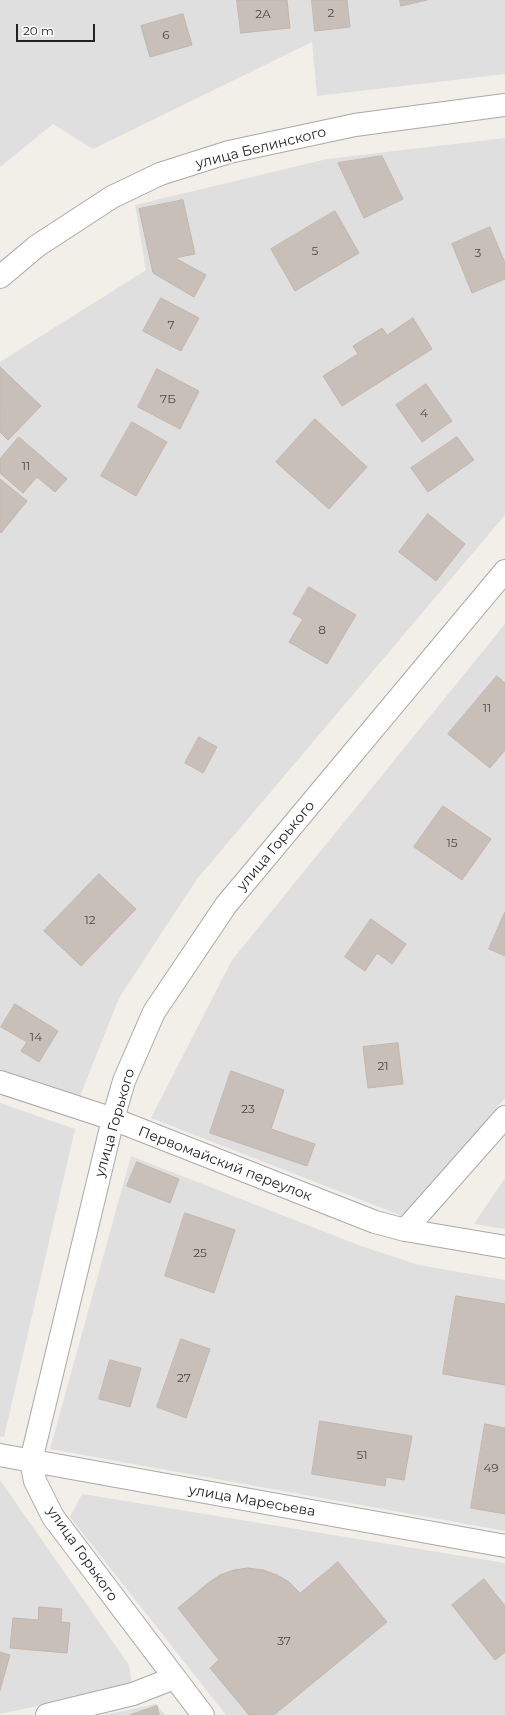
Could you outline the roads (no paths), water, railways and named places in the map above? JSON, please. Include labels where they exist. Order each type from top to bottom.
[{"type":"street","name":"улица Белинского","points":[[0,277],[37,246],[112,197],[160,174],[229,152],[355,125],[505,105]]},
{"type":"street","name":"улица Горького","points":[[203,1715],[53,1517],[35,1481],[31,1461],[113,1119],[124,1081],[154,1012],[226,905],[505,571]]},
{"type":"street","name":"Первомайский переулок","points":[[0,1082],[113,1119],[375,1222],[405,1230],[505,1247]]},
{"type":"street","points":[[405,1230],[505,1117]]},
{"type":"street","name":"улица Маресьева","points":[[0,1455],[505,1546]]},
{"type":"street","points":[[47,1715],[133,1694],[174,1678]]}]
